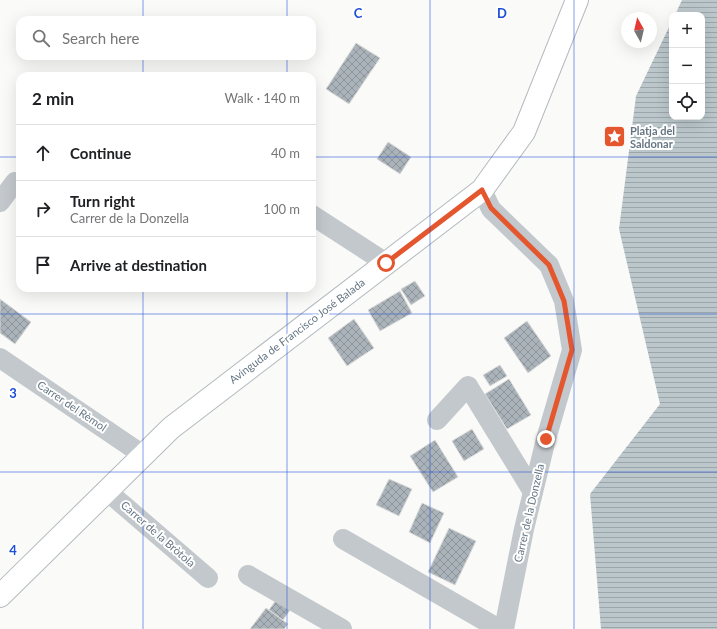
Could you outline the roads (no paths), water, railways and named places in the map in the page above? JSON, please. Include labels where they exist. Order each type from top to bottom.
[{"type":"street","name":"Avinguda de Francisco José Balada","points":[[0,596],[171,428],[482,190],[524,132],[577,0]]},
{"type":"street","points":[[0,202],[15,182]]},
{"type":"street","name":"Carrer de la Donzella","points":[[482,190],[491,208],[549,265],[564,301],[572,350],[546,439],[533,492],[504,629]]},
{"type":"street","points":[[316,218],[386,263]]},
{"type":"street","name":"Carrer del Rèmol","points":[[0,358],[144,454]]},
{"type":"street","points":[[436,420],[468,386],[533,492]]},
{"type":"street","name":"Carrer de la Bròtola","points":[[107,491],[208,578]]},
{"type":"street","points":[[343,539],[499,629]]},
{"type":"street","points":[[248,575],[342,629]]},
{"type":"place","name":"Platja del Saldonar","points":[[615,137]]}]
